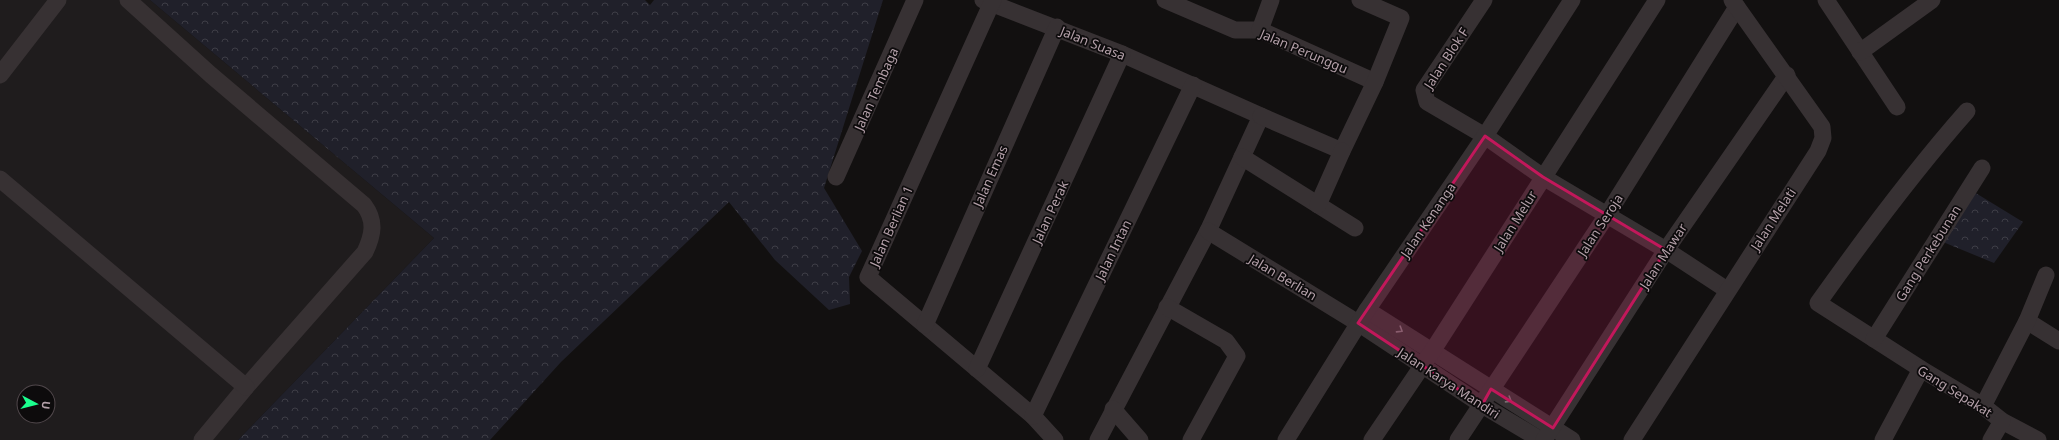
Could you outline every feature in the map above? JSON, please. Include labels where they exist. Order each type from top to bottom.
[{"type":"street","points":[[0,75],[58,0]]},
{"type":"street","points":[[128,0],[211,75],[364,205],[371,215],[372,239],[365,252],[246,387],[202,440]]},
{"type":"street","name":"Jalan Tembaga","points":[[836,177],[915,0]]},
{"type":"street","name":"Jalan Perunggu","points":[[1165,0],[1235,30],[1260,30],[1375,82]]},
{"type":"street","points":[[1260,30],[1271,0]]},
{"type":"street","points":[[1318,205],[1375,82],[1401,18],[1360,0]]},
{"type":"street","name":"Jalan Blok F","points":[[1484,0],[1424,90],[1428,102],[1485,136]]},
{"type":"street","name":"Jalan Kenanga","points":[[1286,440],[1362,316],[1485,136],[1572,0]]},
{"type":"street","name":"Jalan Melur","points":[[1372,440],[1433,350],[1657,0]]},
{"type":"street","points":[[1826,0],[1897,108]]},
{"type":"street","points":[[1860,52],[1932,0]]},
{"type":"street","name":"Jalan Suasa","points":[[989,1],[1122,54],[1342,151]]},
{"type":"street","name":"Jalan Berlian 1","points":[[989,1],[868,277],[1033,416],[1055,440]]},
{"type":"street","name":"Jalan Melati","points":[[1632,440],[1727,290],[1818,151],[1823,138],[1822,127],[1787,75],[1735,3]]},
{"type":"street","name":"Jalan Seroja","points":[[1458,440],[1607,215],[1735,3]]},
{"type":"street","name":"Jalan Emas","points":[[925,325],[1057,28]]},
{"type":"street","name":"Jalan Perak","points":[[977,369],[1122,54]]},
{"type":"street","name":"Jalan Mawar","points":[[1546,436],[1666,250],[1787,75]]},
{"type":"street","name":"Jalan Intan","points":[[1033,416],[1193,85]]},
{"type":"street","name":"Gang Sepakat","points":[[1967,111],[1929,154],[1870,229],[1818,303],[1921,370],[1983,406],[2002,421],[2038,440]]},
{"type":"street","points":[[1098,440],[1208,231],[1262,116]]},
{"type":"street","points":[[1485,136],[1543,177],[1666,250],[1727,290]]},
{"type":"street","points":[[1242,157],[1355,228]]},
{"type":"street","name":"Gang Perkebunan","points":[[1874,339],[1982,168]]},
{"type":"street","points":[[0,179],[246,387]]},
{"type":"street","name":"Jalan Berlian","points":[[1208,231],[1362,316]]},
{"type":"street","points":[[1983,406],[2027,321],[2046,275]]},
{"type":"street","points":[[1167,307],[1226,341],[1237,356],[1191,440]]},
{"type":"street","points":[[1362,316],[1433,350],[1491,389],[1546,436],[1572,440]]},
{"type":"street","name":"Jalan Karya Mandiri","points":[[1362,316],[1422,366],[1482,405],[1546,436]]},
{"type":"street","points":[[2027,321],[2059,341]]},
{"type":"street","points":[[1883,440],[1921,370]]},
{"type":"street","points":[[1113,410],[1140,440]]},
{"type":"street","points":[[1991,440],[2002,421]]},
{"type":"highlighted area","points":[[1485,136],[1543,177],[1666,250],[1553,428],[1491,389],[1482,405],[1358,323]]},
{"type":"shaded area","points":[[0,0],[150,0],[434,238],[238,440],[0,440]]},
{"type":"green space","points":[[150,0],[645,0],[650,5],[654,0],[883,0],[824,188],[862,251],[849,277],[850,304],[829,310],[775,260],[729,202],[561,362],[490,440],[238,440],[434,238]]},
{"type":"green space","points":[[1974,192],[2023,222],[1994,263],[1943,242]]}]
